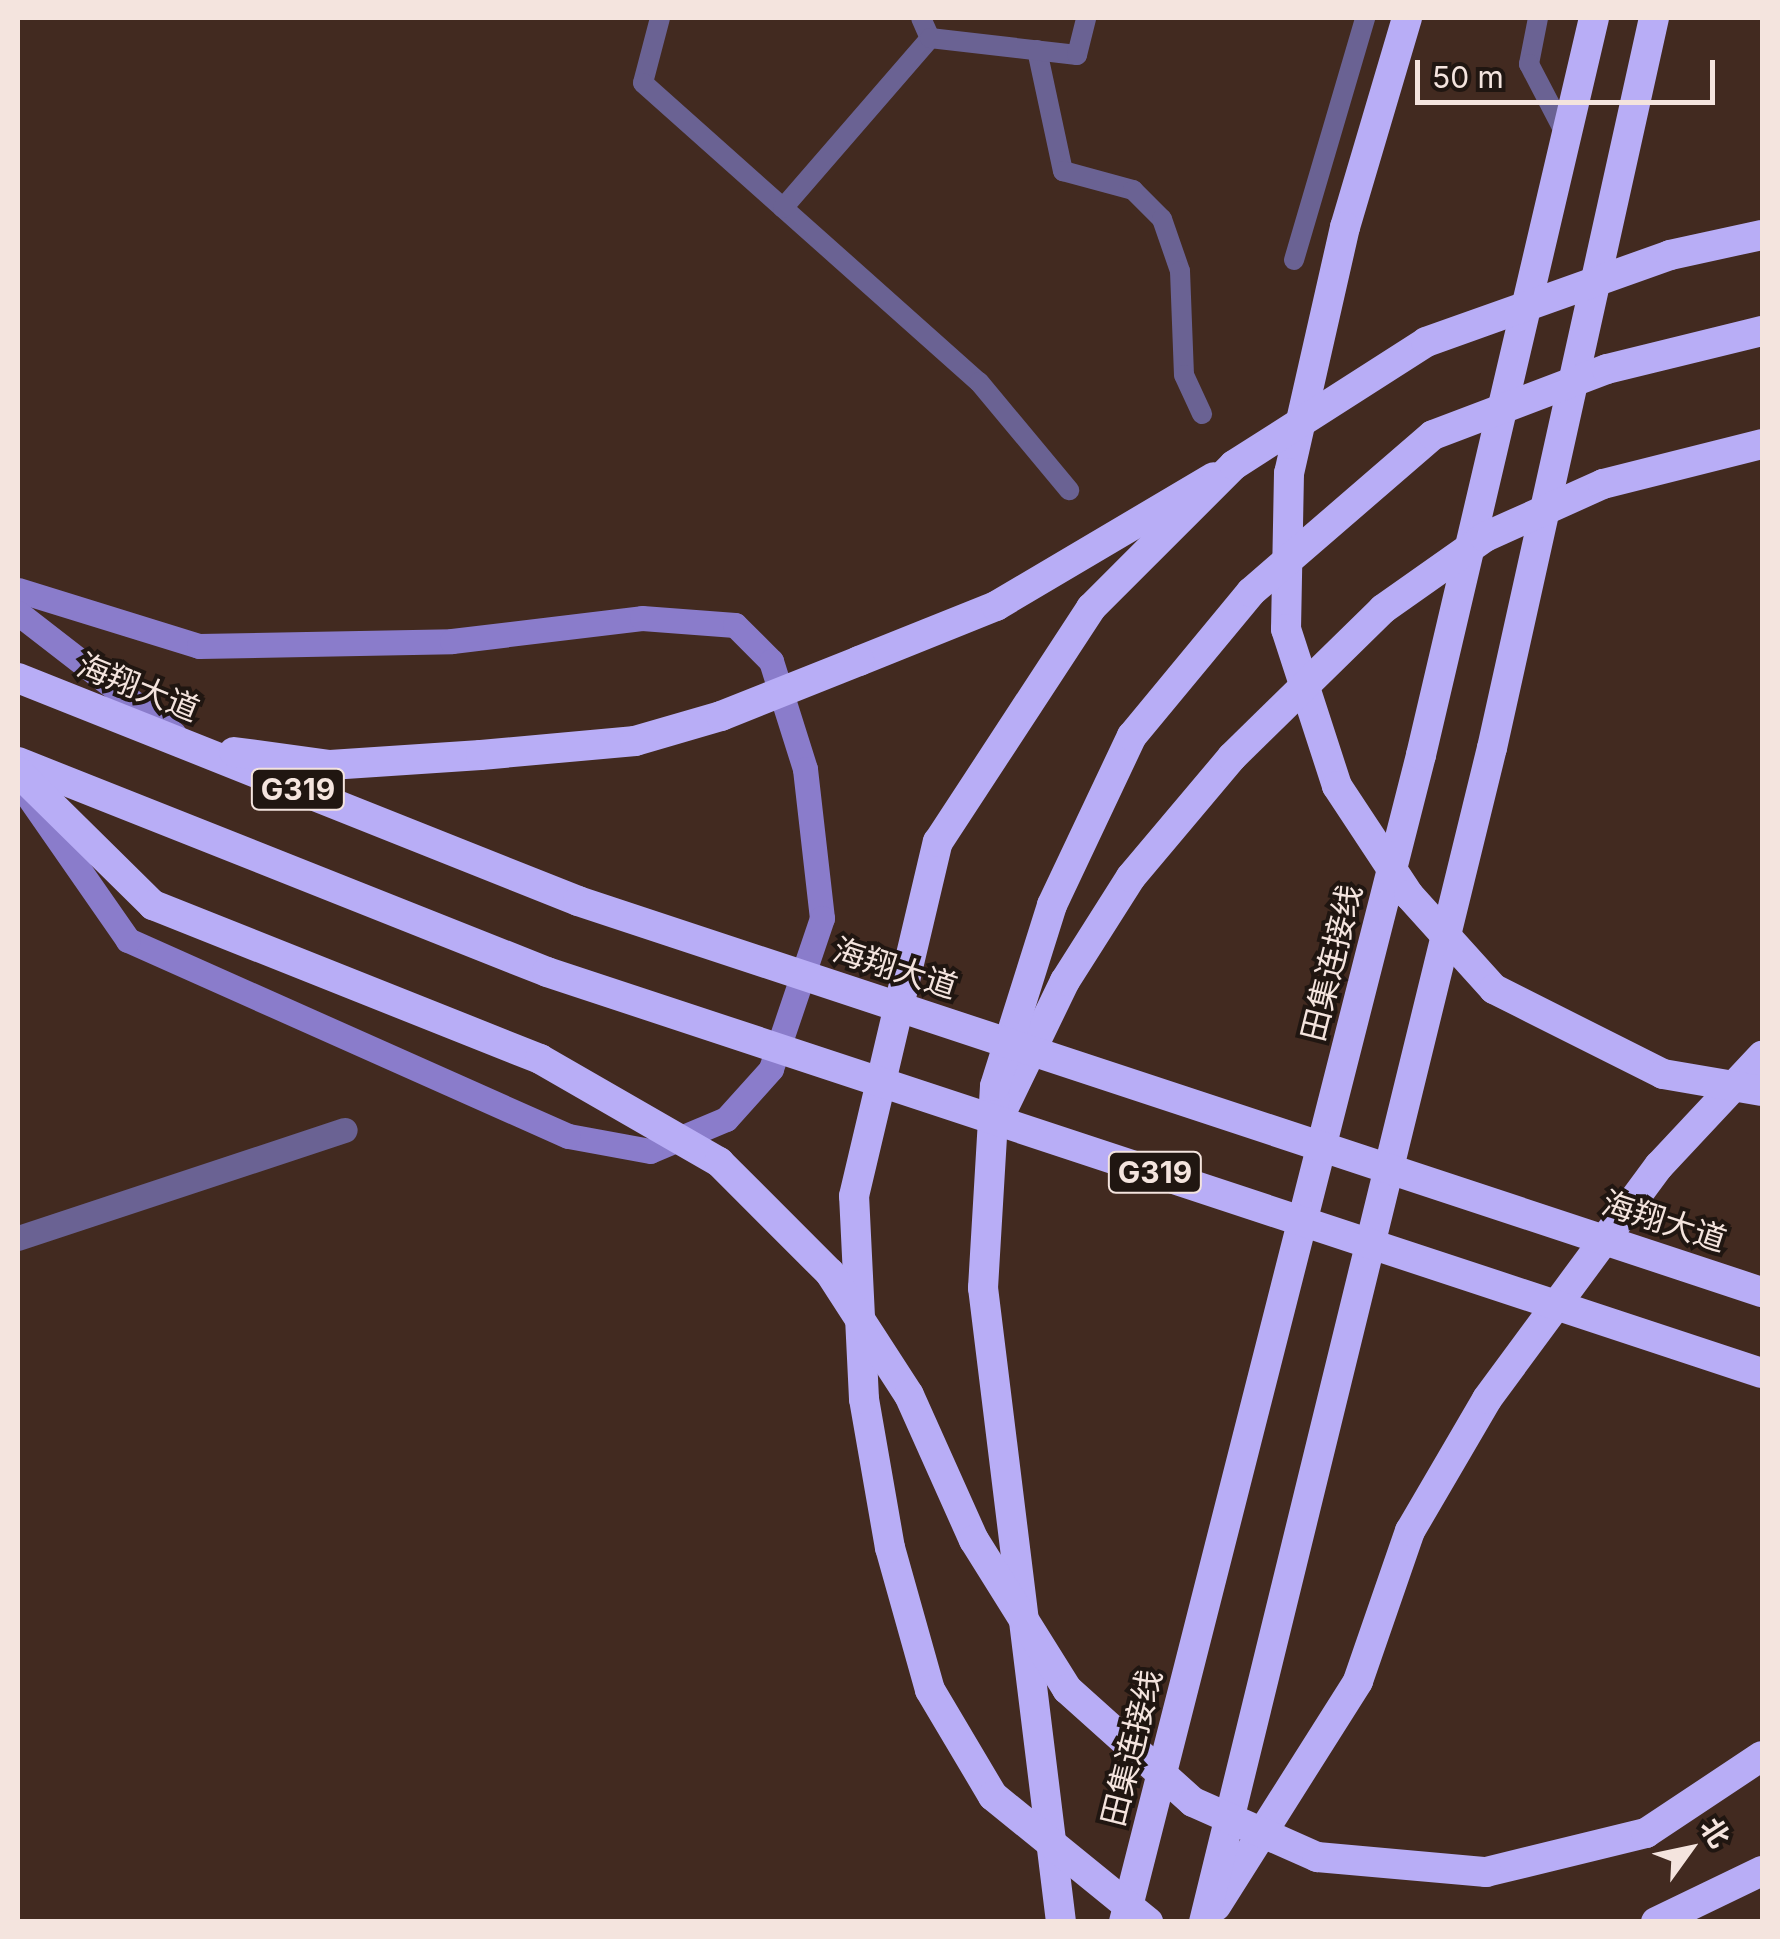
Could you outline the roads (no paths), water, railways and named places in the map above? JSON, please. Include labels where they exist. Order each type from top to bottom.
[{"type":"highway","points":[[1407,18],[1345,226],[1289,473],[1286,630],[1336,786],[1409,895],[1494,989],[1663,1074],[1762,1091]]},
{"type":"highway","name":"田集连接线","points":[[1124,1922],[1416,774],[1594,18]]},
{"type":"highway","points":[[1205,1922],[1492,748],[1654,18]]},
{"type":"highway","points":[[190,746],[330,764],[634,741],[721,716],[996,606],[1234,465],[1426,342],[1670,255],[1762,235]]},
{"type":"highway","points":[[1061,1922],[983,1288],[995,1086],[1052,904],[1132,736],[1252,592],[1432,435],[1608,368],[1762,331]]},
{"type":"highway","points":[[992,1133],[1065,981],[1130,877],[1232,757],[1383,609],[1485,536],[1604,484],[1762,444]]},
{"type":"highway","points":[[1148,1922],[993,1796],[930,1690],[890,1548],[864,1399],[854,1196],[938,842],[1090,608],[1234,465]]},
{"type":"highway","name":"海翔大道","points":[[18,678],[578,901],[1762,1292]]},
{"type":"highway","name":"G319","points":[[18,762],[547,972],[1762,1372]]},
{"type":"highway","points":[[18,772],[153,905],[540,1058],[718,1162],[830,1272],[909,1395],[974,1540],[1067,1689],[1193,1802],[1317,1857],[1486,1872],[1646,1832],[1762,1756]]},
{"type":"highway","points":[[1205,1922],[1358,1681],[1410,1531],[1487,1399],[1659,1166],[1762,1056]]},
{"type":"highway","points":[[1656,1922],[1752,1876]]},
{"type":"highway","points":[[1691,1922],[1752,1876]]},
{"type":"street","points":[[18,590],[199,646],[452,641],[642,618],[735,626],[770,661],[805,769],[822,918],[771,1070],[726,1119],[650,1151],[568,1136],[128,940],[18,780]]},
{"type":"street","points":[[18,614],[190,746]]},
{"type":"street","points":[[18,1238],[345,1130]]},
{"type":"lane","points":[[660,18],[643,83],[979,382],[1069,490]]},
{"type":"lane","points":[[920,18],[930,38]]},
{"type":"lane","points":[[930,38],[1077,55],[1086,18]]},
{"type":"lane","points":[[1294,260],[1366,18]]},
{"type":"lane","points":[[1538,18],[1529,64],[1566,135]]},
{"type":"lane","points":[[783,208],[930,38]]},
{"type":"lane","points":[[1037,50],[1064,171],[1133,190],[1162,220],[1180,271],[1184,375],[1202,414]]}]
